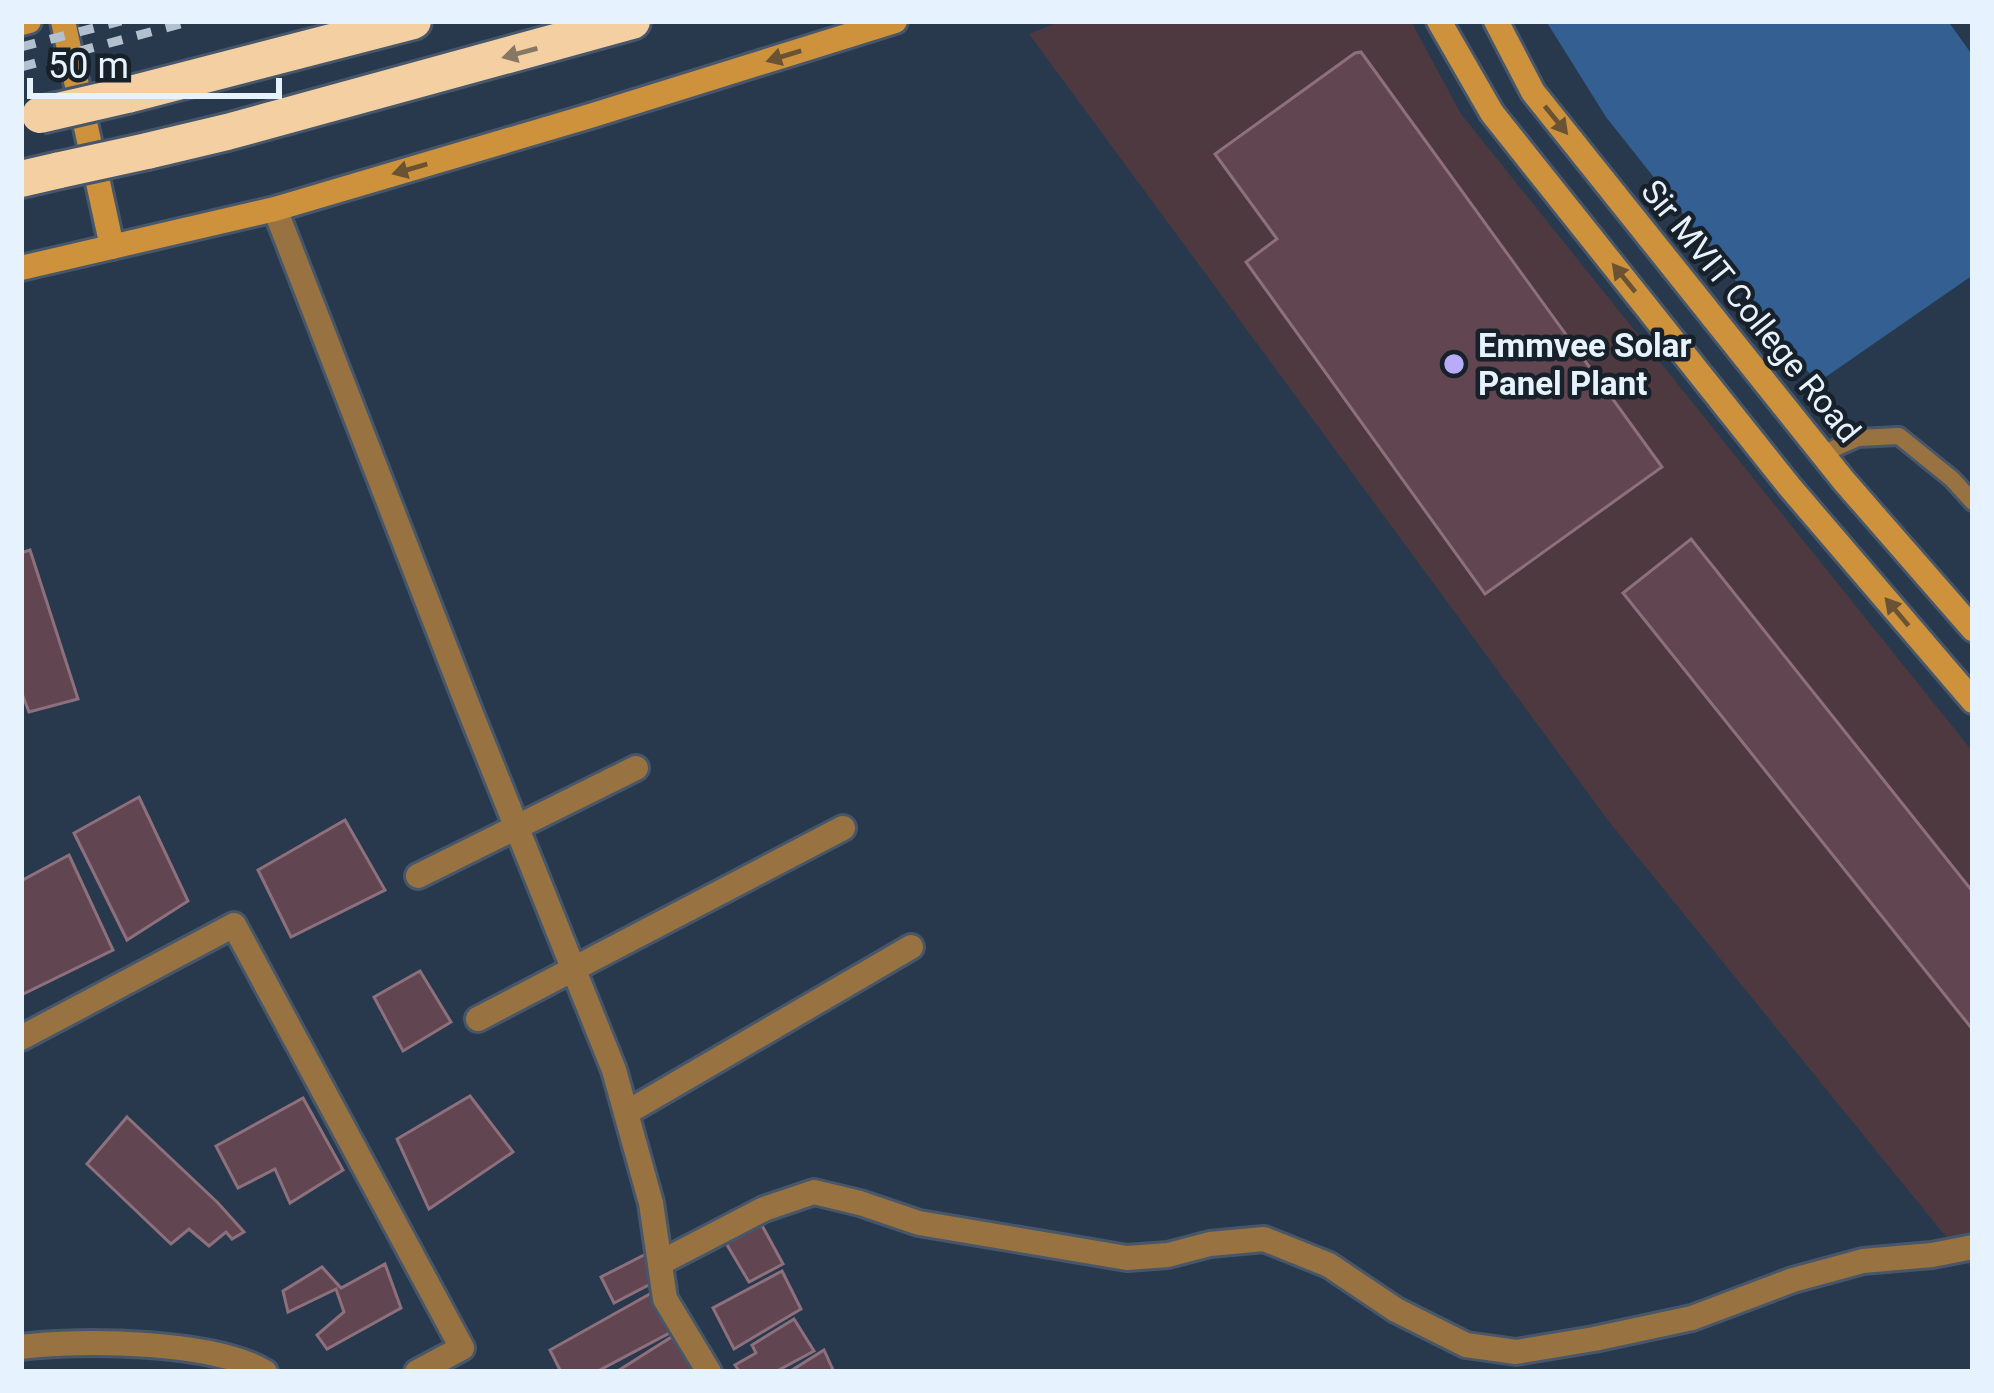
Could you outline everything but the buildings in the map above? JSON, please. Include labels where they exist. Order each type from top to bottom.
[{"type":"highway","points":[[30,118],[413,21]]},
{"type":"highway","points":[[21,179],[250,126],[632,21]]},
{"type":"main road","points":[[63,21],[112,247]]},
{"type":"main road","points":[[21,268],[275,209],[895,21]]},
{"type":"main road","points":[[1439,21],[1492,113],[1789,486],[1973,701]]},
{"type":"main road","name":"Sir MVIT College Road","points":[[1496,21],[1533,92],[1822,454],[1973,629]]},
{"type":"street","points":[[275,209],[614,1070],[651,1203],[665,1299],[709,1372]]},
{"type":"street","points":[[418,876],[636,768]]},
{"type":"street","points":[[478,1019],[843,828]]},
{"type":"street","points":[[21,1038],[234,925],[462,1348],[417,1372]]},
{"type":"street","points":[[626,1113],[911,947]]},
{"type":"street","points":[[660,1263],[764,1210],[814,1192],[920,1223],[1127,1258],[1168,1256],[1210,1244],[1264,1239],[1329,1265],[1396,1310],[1466,1346],[1516,1352],[1691,1318],[1792,1280],[1863,1262],[1973,1247]]},
{"type":"street","points":[[21,1348],[146,1343],[248,1362],[265,1372]]},
{"type":"lane","points":[[1822,454],[1858,438],[1899,436],[1952,478],[1973,502]]},
{"type":"shaded area","points":[[1062,21],[1411,21],[1461,114],[1973,752],[1973,1270],[1610,823],[1029,34]]},
{"type":"shaded area","points":[[1546,21],[1948,21],[1973,56],[1973,275],[1817,383],[1606,117]]},
{"type":"railway","points":[[21,47],[121,21]]},
{"type":"railway","points":[[21,67],[191,21]]},
{"type":"place","name":"Emmvee Solar Panel Plant","points":[[1454,364]]}]
